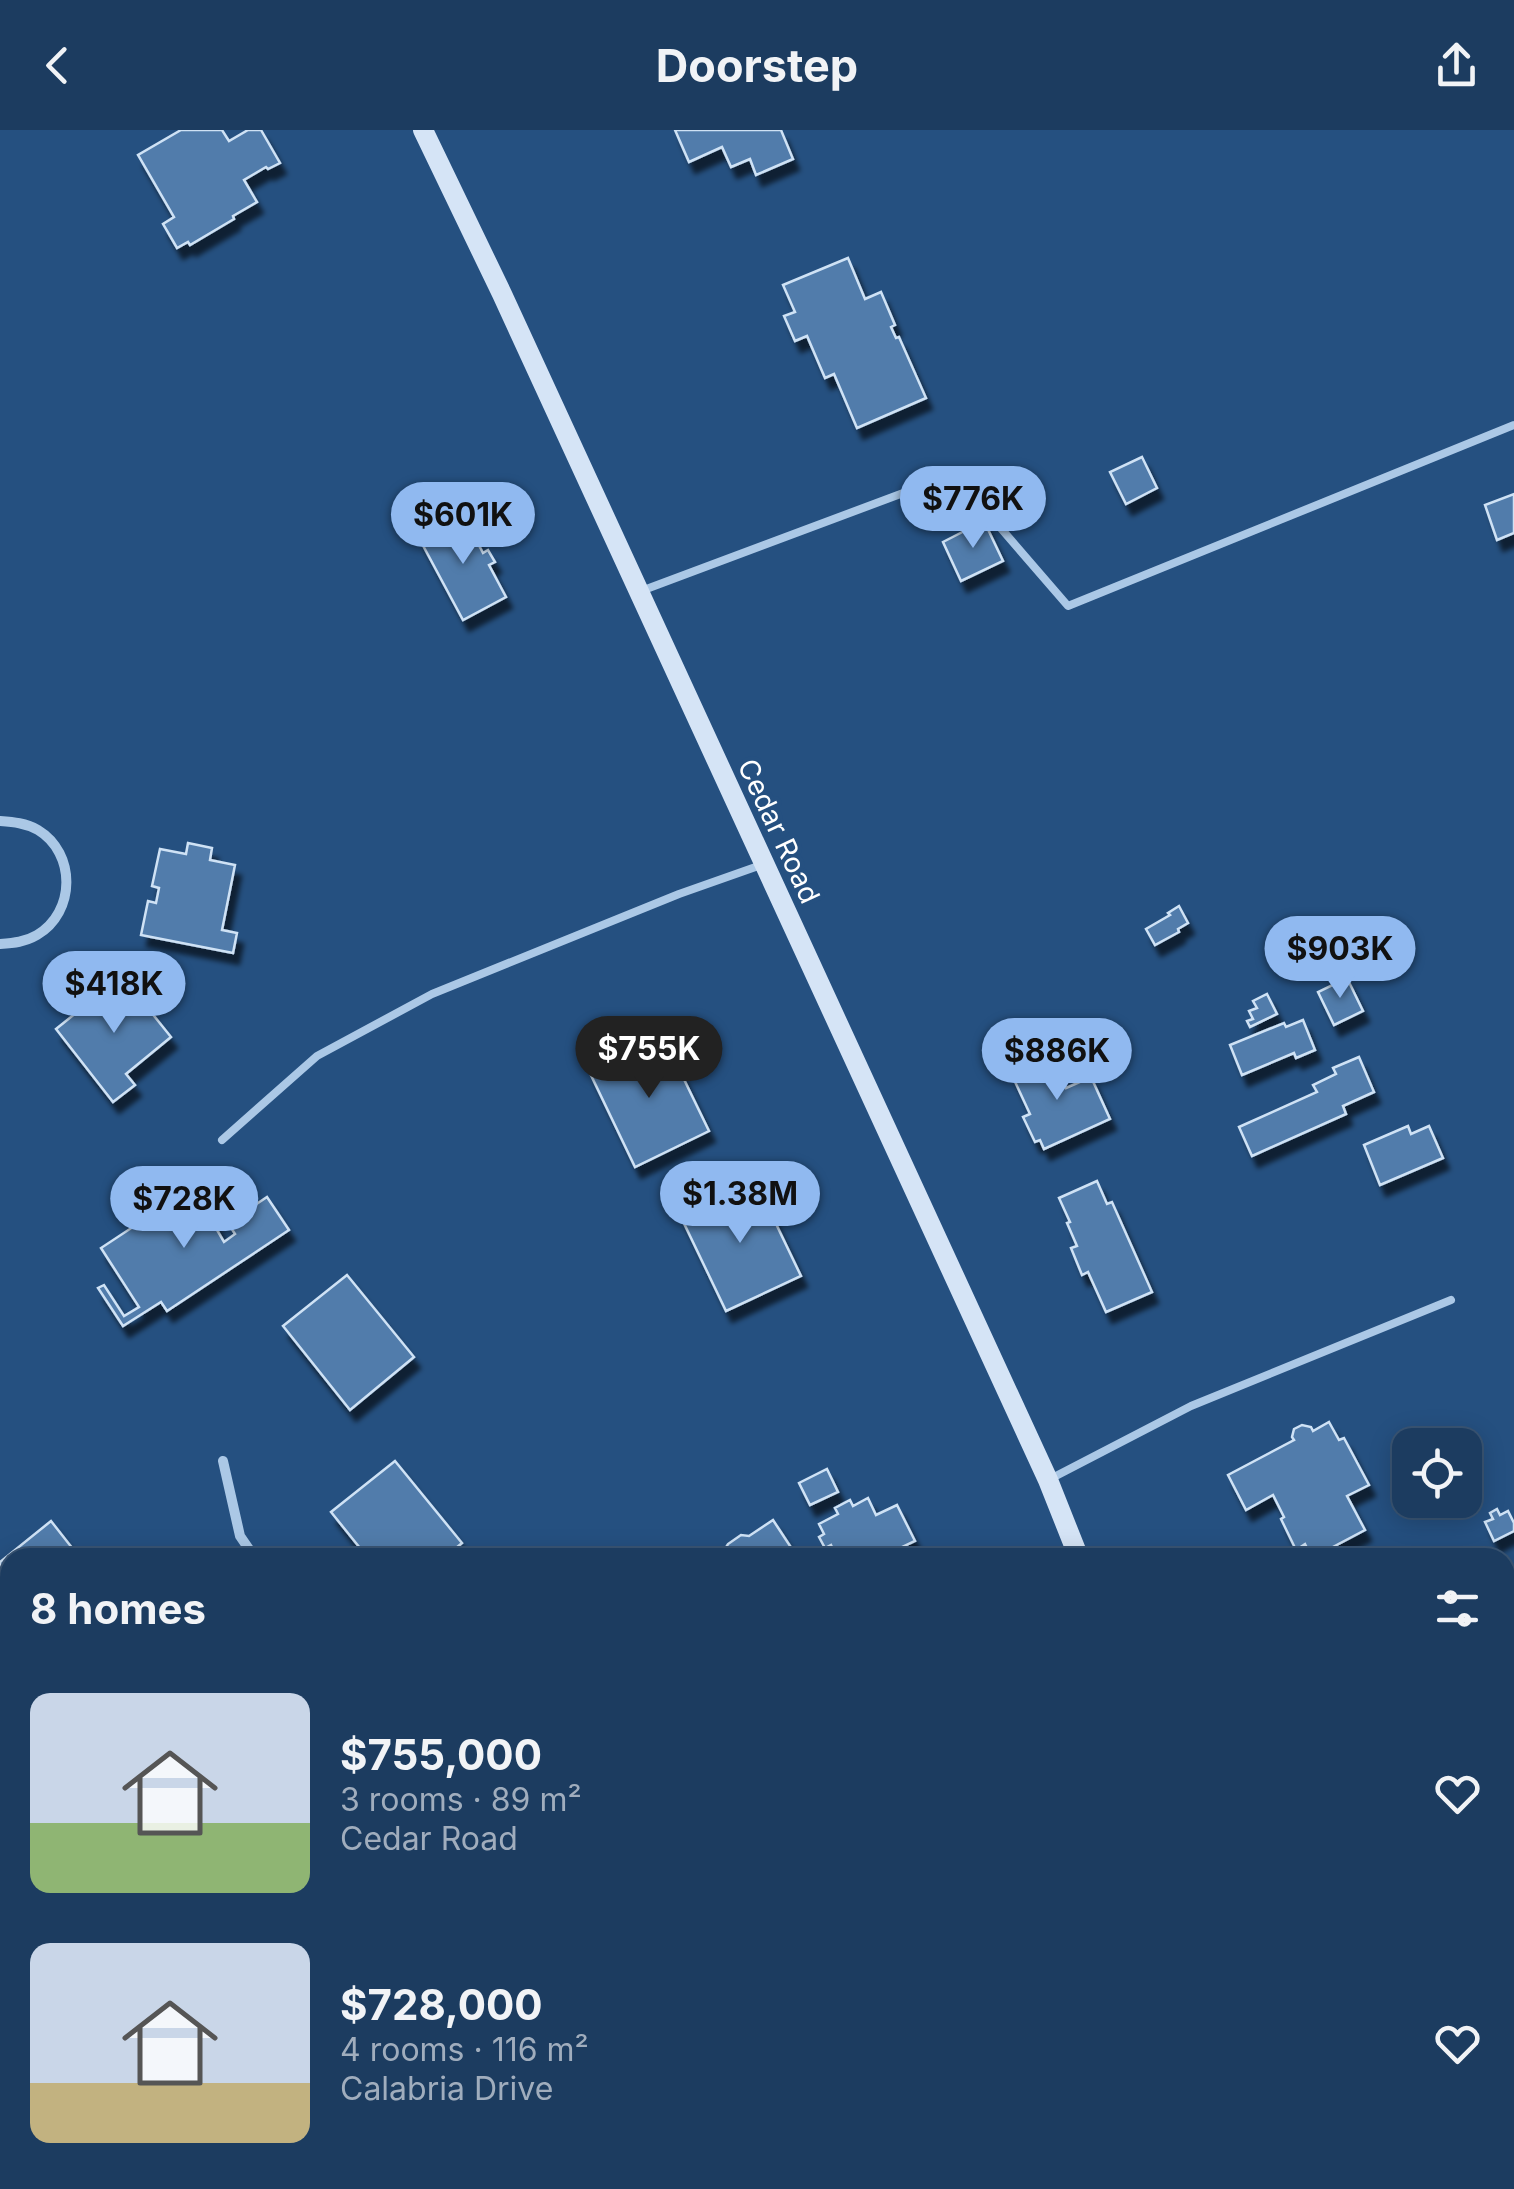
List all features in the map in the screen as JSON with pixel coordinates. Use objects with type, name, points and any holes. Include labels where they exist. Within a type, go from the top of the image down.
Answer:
[{"type":"street","name":"Cedar Road","points":[[424,130],[1048,1480],[1075,1548]]},
{"type":"street","points":[[0,822],[20,822],[38,830],[64,861],[67,880],[65,900],[55,919],[22,942],[0,944]]},
{"type":"street","points":[[223,1461],[240,1536],[248,1548]]},
{"type":"lane","points":[[639,592],[954,474],[1068,606],[1514,425]]},
{"type":"lane","points":[[222,1140],[317,1056],[432,994],[679,894],[764,864]]},
{"type":"lane","points":[[1048,1480],[1192,1406],[1451,1300]]},
{"type":"building","points":[[181,130],[222,130],[229,141],[248,130],[261,130],[280,163],[244,180],[257,202],[190,245],[188,242],[177,248],[163,224],[174,217],[138,155]]},
{"type":"building","points":[[675,130],[781,130],[793,159],[756,175],[750,159],[731,167],[722,147],[689,162]]},
{"type":"building","points":[[848,258],[865,299],[881,292],[895,325],[891,327],[926,398],[857,428],[834,374],[825,378],[807,336],[795,341],[784,316],[795,312],[783,285]]},
{"type":"building","points":[[1142,457],[1157,488],[1126,504],[1110,472]]},
{"type":"building","points":[[1514,494],[1514,533],[1497,540],[1485,505]]},
{"type":"building","points":[[463,515],[483,553],[488,550],[495,562],[489,565],[506,597],[463,620],[419,538]]},
{"type":"building","points":[[984,521],[1003,561],[961,581],[943,542]]},
{"type":"building","points":[[188,843],[212,848],[210,860],[235,865],[222,930],[237,933],[233,953],[141,935],[148,901],[156,903],[159,888],[152,886],[160,849],[186,854]]},
{"type":"building","points":[[1179,906],[1188,923],[1155,945],[1146,929]]},
{"type":"building","points":[[122,976],[171,1037],[126,1074],[135,1085],[113,1102],[56,1029]]},
{"type":"building","points":[[1347,978],[1363,1011],[1334,1025],[1318,992]]},
{"type":"building","points":[[1267,994],[1277,1014],[1250,1027],[1247,1021],[1253,1019],[1249,1011],[1257,1008],[1253,1001]]},
{"type":"building","points":[[1303,1020],[1315,1050],[1296,1058],[1294,1053],[1242,1075],[1230,1045],[1284,1023],[1286,1027]]},
{"type":"building","points":[[663,1036],[709,1131],[635,1167],[589,1071]]},
{"type":"building","points":[[1051,1055],[1066,1088],[1091,1077],[1110,1119],[1044,1149],[1040,1140],[1035,1142],[1023,1117],[1030,1114],[1011,1073]]},
{"type":"building","points":[[1359,1057],[1374,1092],[1343,1106],[1346,1114],[1252,1156],[1239,1127],[1317,1092],[1313,1085],[1336,1074],[1333,1068]]},
{"type":"building","points":[[1408,1126],[1411,1134],[1429,1126],[1443,1158],[1380,1185],[1364,1145]]},
{"type":"building","points":[[755,1180],[801,1276],[726,1311],[680,1215]]},
{"type":"building","points":[[1097,1181],[1107,1204],[1112,1202],[1152,1292],[1106,1312],[1088,1272],[1082,1275],[1071,1248],[1077,1246],[1067,1223],[1070,1222],[1059,1198]]},
{"type":"building","points":[[192,1188],[224,1242],[235,1234],[228,1223],[267,1197],[289,1230],[167,1311],[161,1302],[123,1326],[98,1288],[104,1285],[124,1316],[139,1307],[101,1248]]},
{"type":"building","points":[[347,1275],[414,1357],[350,1410],[283,1326]]},
{"type":"building","points":[[1329,1422],[1339,1440],[1344,1438],[1369,1485],[1347,1496],[1365,1530],[1331,1548],[1307,1548],[1305,1544],[1295,1548],[1273,1495],[1246,1510],[1228,1475],[1294,1440],[1294,1429],[1302,1425],[1313,1431]]},
{"type":"building","points":[[395,1461],[462,1543],[456,1548],[360,1548],[331,1512]]},
{"type":"building","points":[[827,1469],[838,1492],[810,1505],[799,1483]]},
{"type":"building","points":[[868,1498],[876,1515],[897,1505],[915,1541],[900,1548],[831,1545],[825,1548],[819,1537],[824,1534],[819,1524],[838,1514],[835,1508],[850,1500],[853,1506]]},
{"type":"building","points":[[1497,1509],[1500,1515],[1508,1511],[1514,1531],[1494,1541],[1485,1522],[1493,1519],[1490,1513]]},
{"type":"building","points":[[773,1520],[791,1548],[726,1548],[741,1535],[749,1536]]},
{"type":"building","points":[[51,1521],[72,1548],[17,1548]]}]
